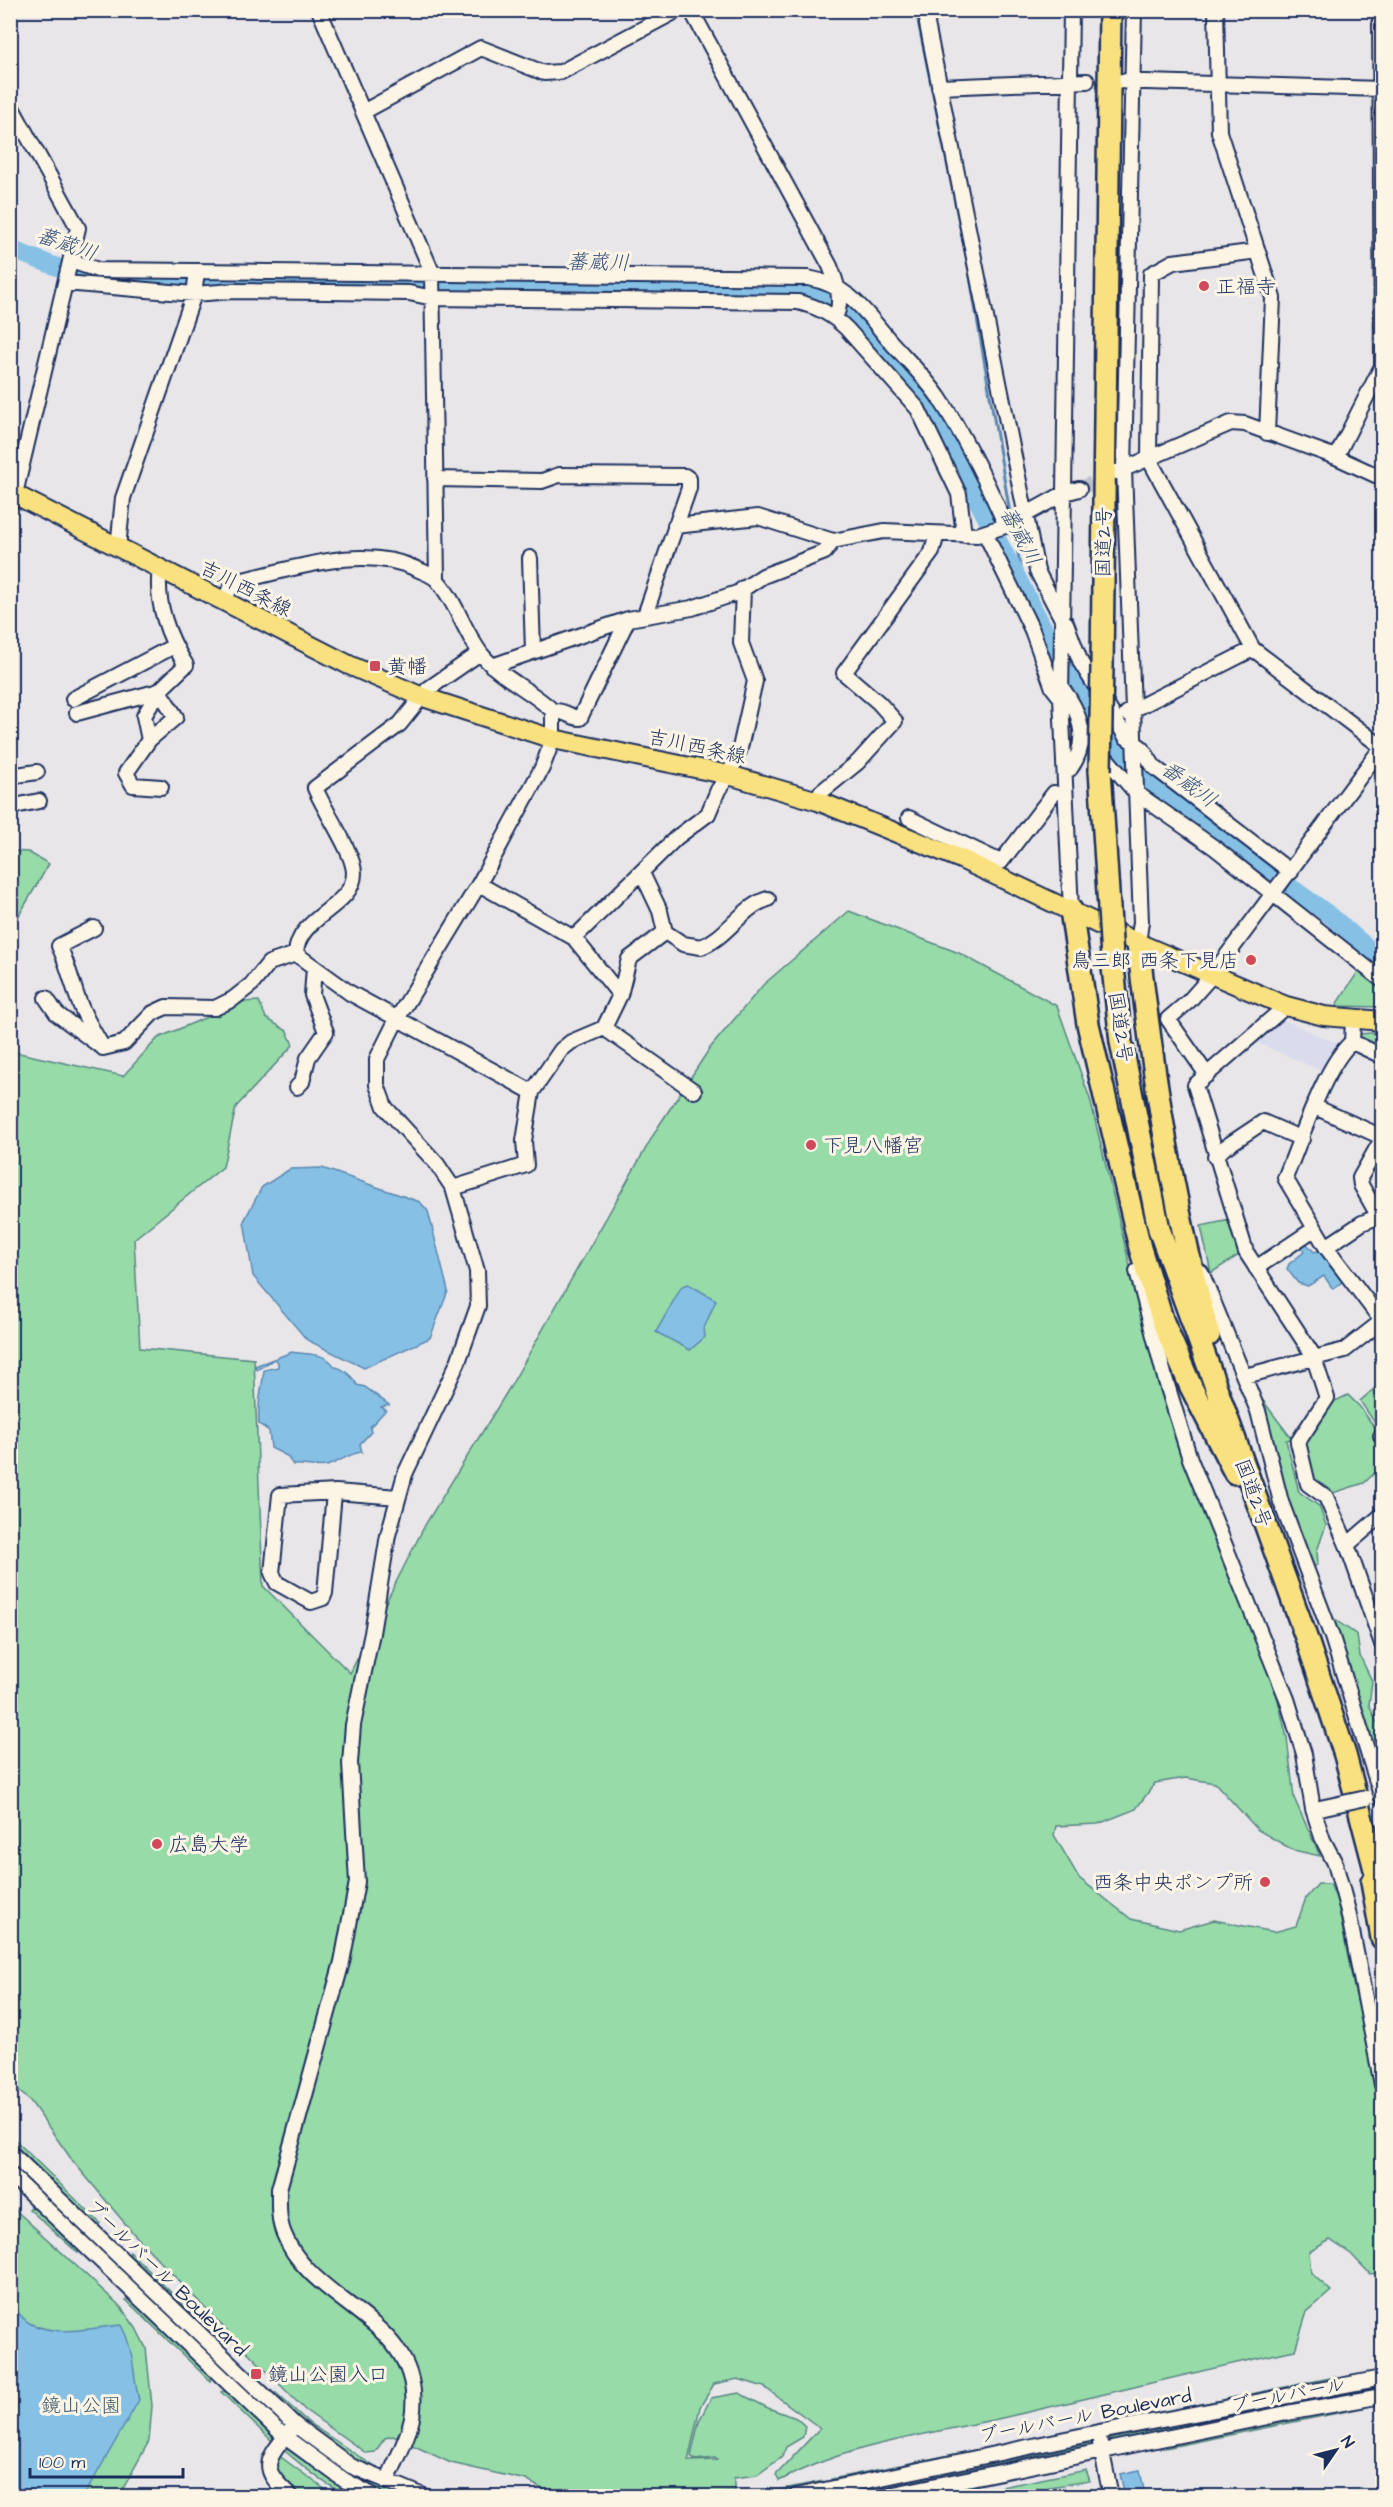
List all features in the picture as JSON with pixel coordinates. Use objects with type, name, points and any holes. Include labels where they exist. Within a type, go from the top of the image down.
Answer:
[{"type":"highway","name":"国道2号","points":[[1110,10],[1100,770],[1112,958],[1121,1042],[1159,1229],[1288,1584],[1345,1755],[1383,1896]]},
{"type":"highway","points":[[1071,910],[1088,1024],[1140,1248],[1162,1322],[1288,1584]]},
{"type":"highway","points":[[1138,943],[1153,1071],[1178,1201],[1209,1332],[1247,1447],[1288,1584]]},
{"type":"highway","points":[[1345,1755],[1383,1876]]},
{"type":"highway","points":[[1345,1755],[1383,1938]]},
{"type":"main road","name":"吉川西条線","points":[[13,493],[349,665],[420,696],[553,739],[729,775],[818,801],[965,853],[1138,943],[1286,1006],[1324,1016],[1383,1021]]},
{"type":"street","points":[[319,10],[432,273],[437,578],[480,653],[492,666],[538,697],[553,711],[553,739],[542,768],[479,884],[397,1019],[377,1059],[375,1072],[381,1097],[392,1115],[437,1164],[453,1188],[477,1271],[478,1306],[458,1362],[405,1473],[388,1534],[352,1734],[350,1763],[357,1882],[342,1962],[279,2189],[279,2212],[284,2236],[294,2254],[310,2272],[384,2333],[404,2362],[412,2390],[412,2419],[387,2482]]},
{"type":"street","points":[[363,112],[481,48],[544,73],[561,72],[678,10]]},
{"type":"street","points":[[691,10],[838,287],[836,315]]},
{"type":"street","points":[[929,10],[927,24],[939,87],[1037,571],[1064,620],[1081,663],[1112,715],[1134,743],[1142,748],[1154,767],[1291,872]]},
{"type":"street","points":[[1071,10],[1062,693],[1071,910]]},
{"type":"street","points":[[1134,10],[1118,471],[1133,712],[1141,922],[1138,943]]},
{"type":"street","points":[[1216,10],[1219,132],[1273,298],[1267,433]]},
{"type":"street","points":[[1336,457],[1382,366],[1380,10]]},
{"type":"street","points":[[939,87],[1088,81]]},
{"type":"street","points":[[1114,81],[1218,82],[1381,89]]},
{"type":"street","points":[[10,104],[78,228],[13,493]]},
{"type":"street","points":[[1207,1075],[1168,1019],[1189,1001],[1213,974],[1382,747],[1253,649],[1149,459],[1151,274],[1173,262],[1258,251]]},
{"type":"street","points":[[71,261],[98,270],[808,278],[838,287],[858,303],[939,398],[982,471],[1007,525]]},
{"type":"street","points":[[118,548],[123,498],[194,294],[197,272]]},
{"type":"street","points":[[691,299],[692,278]]},
{"type":"street","points":[[65,283],[194,294],[233,291],[409,293],[432,296],[798,302],[817,307],[836,315],[918,409],[959,494],[964,535]]},
{"type":"street","points":[[1118,471],[1231,423],[1245,424],[1336,457],[1383,478]]},
{"type":"street","points":[[435,479],[542,481],[559,475],[685,476],[690,483],[645,615]]},
{"type":"street","points":[[675,526],[758,517],[833,541],[884,531],[964,535],[986,532],[1007,525],[1065,493],[1079,489]]},
{"type":"street","points":[[986,532],[1032,630],[1053,688],[1062,693],[1080,716],[1085,732],[1135,792],[1215,848],[1383,980]]},
{"type":"street","points":[[818,801],[820,793],[858,762],[895,722],[879,703],[844,673],[932,552],[937,534]]},
{"type":"street","points":[[492,666],[628,619],[692,608],[825,552],[833,541]]},
{"type":"street","points":[[223,602],[231,587],[243,580],[340,559],[374,558],[405,564],[437,578]]},
{"type":"street","points":[[530,558],[533,651]]},
{"type":"street","points":[[149,740],[144,716],[159,691],[186,664],[174,646],[157,592],[160,569]]},
{"type":"street","points":[[574,939],[676,838],[708,814],[718,790],[729,775],[740,748],[755,681],[741,643],[743,588]]},
{"type":"street","points":[[553,711],[562,710],[574,718],[580,718],[628,619]]},
{"type":"street","points":[[73,699],[174,646]]},
{"type":"street","points":[[1070,770],[1085,732],[1112,715],[1133,712],[1253,649]]},
{"type":"street","points":[[296,954],[296,942],[304,931],[350,888],[354,874],[349,855],[315,788],[400,724],[413,710],[420,696],[480,653]]},
{"type":"street","points":[[77,713],[159,691]]},
{"type":"street","points":[[159,691],[176,717],[149,740],[126,773],[133,785],[161,787]]},
{"type":"street","points":[[10,776],[37,772]]},
{"type":"street","points":[[909,818],[965,853],[1001,862],[1054,793]]},
{"type":"street","points":[[10,807],[39,801]]},
{"type":"street","points":[[642,873],[660,911],[665,933],[683,944],[701,947],[724,934],[750,908],[768,899]]},
{"type":"street","points":[[479,884],[574,939],[620,995]]},
{"type":"street","points":[[94,928],[59,946],[68,963],[74,987],[87,1020],[103,1048]]},
{"type":"street","points":[[453,1188],[526,1165],[524,1141],[532,1092],[561,1050],[571,1042],[604,1028],[620,995],[629,959],[665,933]]},
{"type":"street","points":[[296,954],[350,993],[532,1092]]},
{"type":"street","points":[[46,998],[57,1014],[103,1048],[124,1043],[153,1013],[166,1007],[215,1008],[233,999],[252,984],[269,963],[296,954]]},
{"type":"street","points":[[297,1087],[302,1082],[308,1058],[326,1032],[312,995],[314,967]]},
{"type":"street","points":[[1286,1006],[1195,1085],[1246,1252],[1316,1360],[1327,1398],[1298,1442],[1308,1484],[1326,1497],[1347,1545],[1383,1644]]},
{"type":"street","points":[[1245,1376],[1316,1360],[1345,1350],[1383,1321],[1326,1247],[1285,1178],[1329,1076],[1345,1048],[1352,1042],[1353,1020]]},
{"type":"street","points":[[604,1028],[694,1091]]},
{"type":"street","points":[[1352,1042],[1383,1056]]},
{"type":"street","points":[[1315,1107],[1383,1138],[1360,1178],[1360,1185],[1381,1216],[1350,1229],[1326,1247]]},
{"type":"street","points":[[1215,1156],[1263,1122],[1302,1139]]},
{"type":"street","points":[[1178,1201],[1195,1259],[1258,1411],[1281,1502],[1332,1637],[1382,1796],[1317,1808]]},
{"type":"street","points":[[1256,1268],[1314,1229]]},
{"type":"street","points":[[1140,1248],[1133,1254],[1165,1378],[1190,1459],[1287,1699],[1304,1754],[1323,1840],[1335,1863],[1348,1911],[1383,2085]]},
{"type":"street","points":[[333,1493],[325,1593],[323,1598],[311,1602],[277,1583],[272,1573],[280,1495],[333,1493],[398,1497]]},
{"type":"street","points":[[1347,1545],[1383,1515]]},
{"type":"street","name":"ブールバール Boulevard","points":[[10,2152],[296,2425],[351,2466],[424,2496]]},
{"type":"street","points":[[10,2174],[285,2437],[344,2480],[374,2496]]},
{"type":"street","name":"ブールバール Boulevard","points":[[796,2496],[837,2492],[1099,2432],[1383,2378]]},
{"type":"street","name":"ブールバール","points":[[884,2496],[1383,2396]]},
{"type":"street","points":[[291,2496],[272,2480],[267,2468],[271,2455],[296,2425]]},
{"type":"street","points":[[1099,2432],[1111,2496]]},
{"type":"shaded area","points":[[1275,1016],[1336,1043],[1338,1047],[1327,1071],[1324,1072],[1254,1041]]},
{"type":"green space","points":[[11,851],[28,852],[49,864],[11,929]]},
{"type":"green space","points":[[849,911],[959,953],[1057,1006],[1090,1099],[1148,1342],[1173,1415],[1203,1485],[1247,1619],[1273,1679],[1287,1738],[1294,1798],[1320,1856],[1293,1850],[1258,1830],[1215,1783],[1186,1778],[1155,1783],[1136,1809],[1098,1824],[1056,1826],[1054,1835],[1079,1878],[1131,1919],[1179,1930],[1214,1920],[1274,1932],[1296,1926],[1306,1898],[1318,1884],[1330,1884],[1337,1900],[1354,1988],[1373,2059],[1382,2109],[1382,2272],[1370,2274],[1351,2254],[1330,2240],[1309,2252],[1311,2273],[1331,2291],[1307,2312],[1295,2350],[860,2449],[805,2468],[779,2481],[776,2475],[820,2428],[764,2387],[738,2379],[714,2384],[700,2407],[688,2461],[717,2460],[715,2458],[694,2460],[691,2456],[699,2421],[711,2398],[739,2393],[768,2408],[796,2418],[805,2426],[803,2437],[786,2447],[782,2457],[757,2475],[734,2478],[734,2492],[705,2496],[555,2496],[526,2480],[451,2463],[393,2436],[385,2438],[375,2452],[366,2453],[305,2410],[227,2331],[133,2233],[72,2160],[31,2102],[11,2084],[10,1051],[123,1076],[158,1038],[242,1002],[259,1001],[266,1018],[287,1031],[293,1045],[236,1107],[223,1167],[134,1239],[140,1348],[254,1359],[263,1586],[350,1673],[425,1525],[510,1387],[658,1127],[710,1048],[763,985]]},
{"type":"green space","points":[[1360,969],[1382,986],[1382,1007],[1338,1006],[1337,1003]]},
{"type":"green space","points":[[1382,1032],[1382,1050],[1361,1041],[1360,1034]]},
{"type":"green space","points":[[1230,1220],[1239,1255],[1211,1273],[1201,1226]]},
{"type":"green space","points":[[1382,1382],[1382,1430],[1381,1432],[1360,1401]]},
{"type":"green space","points":[[1348,1395],[1360,1407],[1382,1438],[1382,1466],[1364,1483],[1333,1493],[1317,1484],[1312,1477],[1304,1443],[1333,1402]]},
{"type":"green space","points":[[1261,1398],[1292,1439],[1286,1440],[1299,1492],[1319,1506],[1326,1525],[1317,1551],[1318,1564],[1310,1570],[1293,1532],[1258,1399]]},
{"type":"green space","points":[[1328,1615],[1357,1635],[1360,1656],[1372,1681],[1369,1705],[1382,1733],[1382,1783],[1348,1661]]},
{"type":"green space","points":[[10,2135],[100,2223],[98,2226],[11,2141]]},
{"type":"green space","name":"鏡山公園","points":[[10,2205],[120,2306],[136,2328],[146,2348],[152,2406],[149,2441],[119,2496],[11,2496]]},
{"type":"green space","points":[[31,2207],[44,2215],[79,2249],[78,2253],[29,2209]]},
{"type":"green space","points":[[130,2252],[191,2312],[189,2315],[133,2262],[129,2257]]},
{"type":"green space","points":[[128,2297],[211,2376],[210,2381],[126,2300]]},
{"type":"green space","points":[[177,2320],[281,2421],[281,2423],[205,2354]]},
{"type":"green space","points":[[1335,2377],[1335,2381],[832,2483],[831,2479]]},
{"type":"green space","points":[[1365,2389],[1368,2392],[1112,2443],[1109,2441],[1113,2438]]},
{"type":"green space","points":[[225,2391],[272,2435],[273,2442],[221,2392]]},
{"type":"green space","points":[[275,2392],[309,2423],[375,2467],[348,2457],[334,2448],[306,2426]]},
{"type":"green space","points":[[1369,2403],[1367,2407],[1166,2448],[1164,2443]]},
{"type":"green space","points":[[297,2436],[363,2478],[404,2496],[389,2494],[361,2484],[296,2439]]},
{"type":"green space","points":[[1092,2443],[1094,2447],[861,2496],[847,2495]]},
{"type":"green space","points":[[284,2447],[336,2483],[363,2496],[352,2495],[330,2486],[281,2448]]},
{"type":"green space","points":[[278,2455],[334,2496],[298,2496],[277,2475]]},
{"type":"green space","points":[[1086,2470],[1090,2481],[1029,2490],[1028,2496],[1011,2496],[997,2492],[957,2496]]},
{"type":"green space","points":[[823,2481],[825,2485],[758,2496],[757,2494]]},
{"type":"water","points":[[322,1168],[420,1202],[428,1211],[448,1291],[430,1338],[364,1368],[307,1340],[253,1276],[244,1221],[262,1187],[290,1169]]},
{"type":"water","points":[[1306,1243],[1314,1252],[1320,1250],[1343,1281],[1333,1289],[1324,1276],[1308,1286],[1298,1283],[1287,1269],[1289,1264],[1304,1252],[1302,1246]]},
{"type":"water","points":[[688,1284],[716,1300],[704,1328],[705,1337],[690,1350],[656,1332],[682,1286]]},
{"type":"water","points":[[292,1352],[326,1358],[335,1367],[348,1373],[357,1385],[365,1387],[389,1405],[381,1407],[386,1410],[370,1427],[371,1432],[360,1444],[362,1452],[319,1467],[293,1465],[287,1456],[271,1448],[269,1431],[259,1424],[259,1403],[264,1370],[278,1367],[278,1362],[274,1359],[257,1370],[255,1366]]},
{"type":"water","name":"鏡山公園","points":[[11,2304],[31,2324],[42,2328],[64,2331],[121,2325],[126,2335],[139,2400],[84,2496],[11,2496]]},
{"type":"water","points":[[1140,2470],[1145,2496],[1125,2496],[1120,2474]]},
{"type":"waterway","points":[[920,10],[918,21],[969,271],[1011,519]]},
{"type":"waterway","name":"蕃蔵川","points":[[10,249],[73,273],[97,279],[737,289],[811,288],[825,296],[859,325],[894,364],[933,415],[1059,657],[1089,708],[1123,755],[1164,796],[1331,916],[1382,960]]},
{"type":"waterway","points":[[1013,525],[1025,593]]},
{"type":"tunnel","points":[[1079,489],[1110,475]]},
{"type":"place","name":"正福寺","points":[[1204,286]]},
{"type":"place","name":"黄幡","points":[[375,666]]},
{"type":"place","name":"鳥三郎 西条下見店","points":[[1251,960]]},
{"type":"place","name":"下見八幡宮","points":[[811,1145]]},
{"type":"place","name":"広島大学","points":[[157,1844]]},
{"type":"place","name":"西条中央ポンプ所","points":[[1265,1882]]},
{"type":"place","name":"鏡山公園入口","points":[[256,2374]]},
{"type":"water label","name":"番蔵川","points":[[1189,784]]}]
